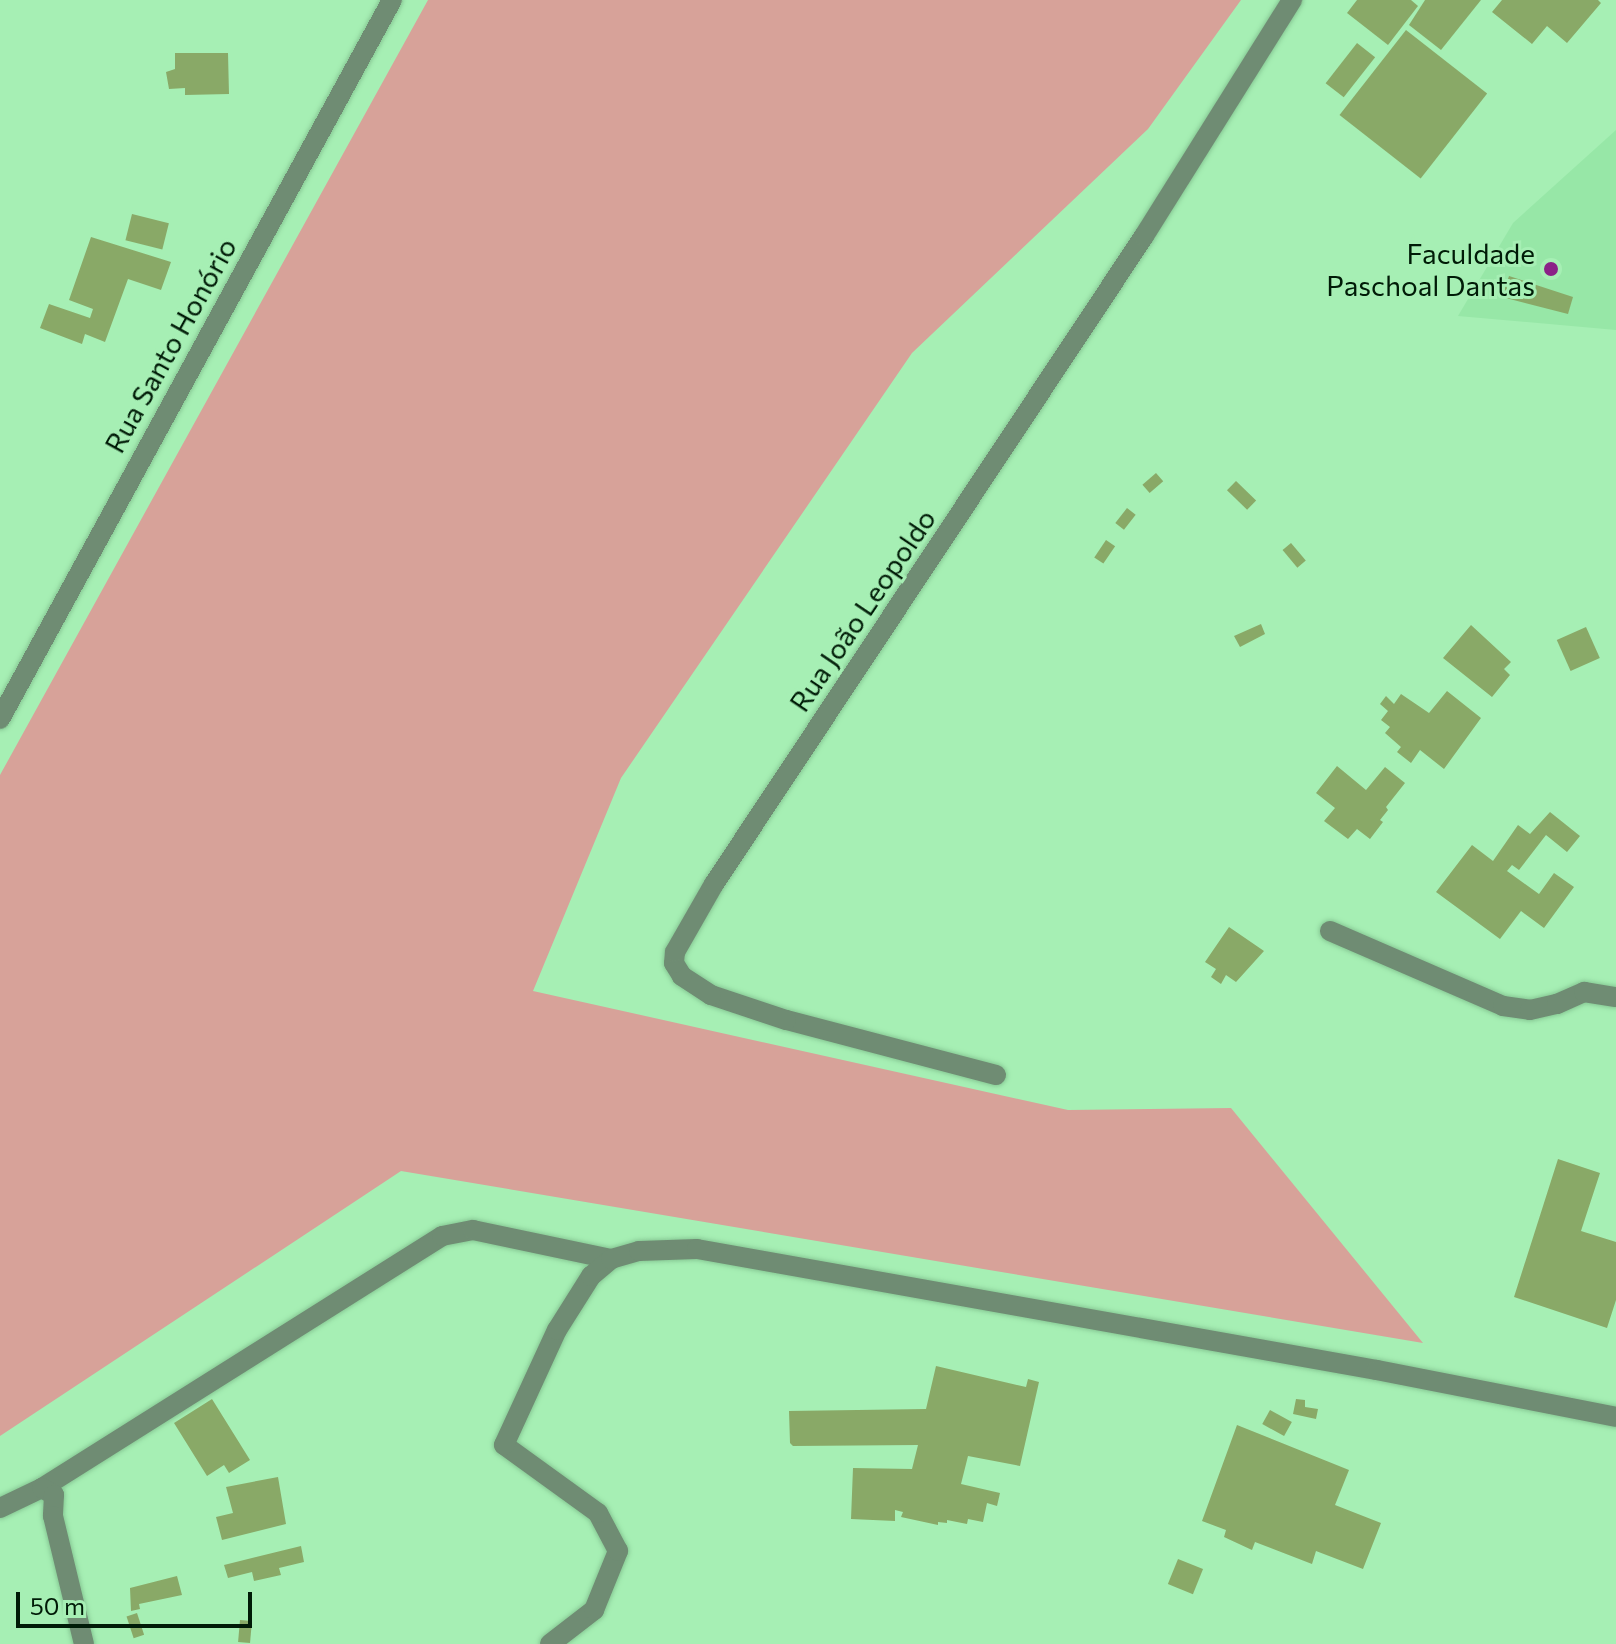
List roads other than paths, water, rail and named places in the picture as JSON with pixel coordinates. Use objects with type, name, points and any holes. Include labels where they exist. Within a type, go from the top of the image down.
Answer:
[{"type":"street","name":"Rua Santo Honório","points":[[0,719],[392,0]]},
{"type":"street","name":"Rua João Leopoldo","points":[[996,1075],[786,1020],[711,995],[682,976],[674,963],[675,952],[714,884],[1144,236],[1292,0]]},
{"type":"street","points":[[1330,931],[1503,1006],[1530,1010],[1584,992],[1616,997]]},
{"type":"street","points":[[0,1508],[42,1488],[442,1236],[473,1230],[611,1259]]},
{"type":"street","points":[[550,1644],[594,1610],[618,1551],[598,1513],[504,1445],[557,1330],[591,1276],[611,1259],[639,1251],[697,1249],[1377,1370],[1616,1417]]},
{"type":"street","points":[[42,1488],[54,1495],[53,1516],[84,1644]]},
{"type":"place","name":"Faculdade Paschoal Dantas","points":[[1551,269]]}]
